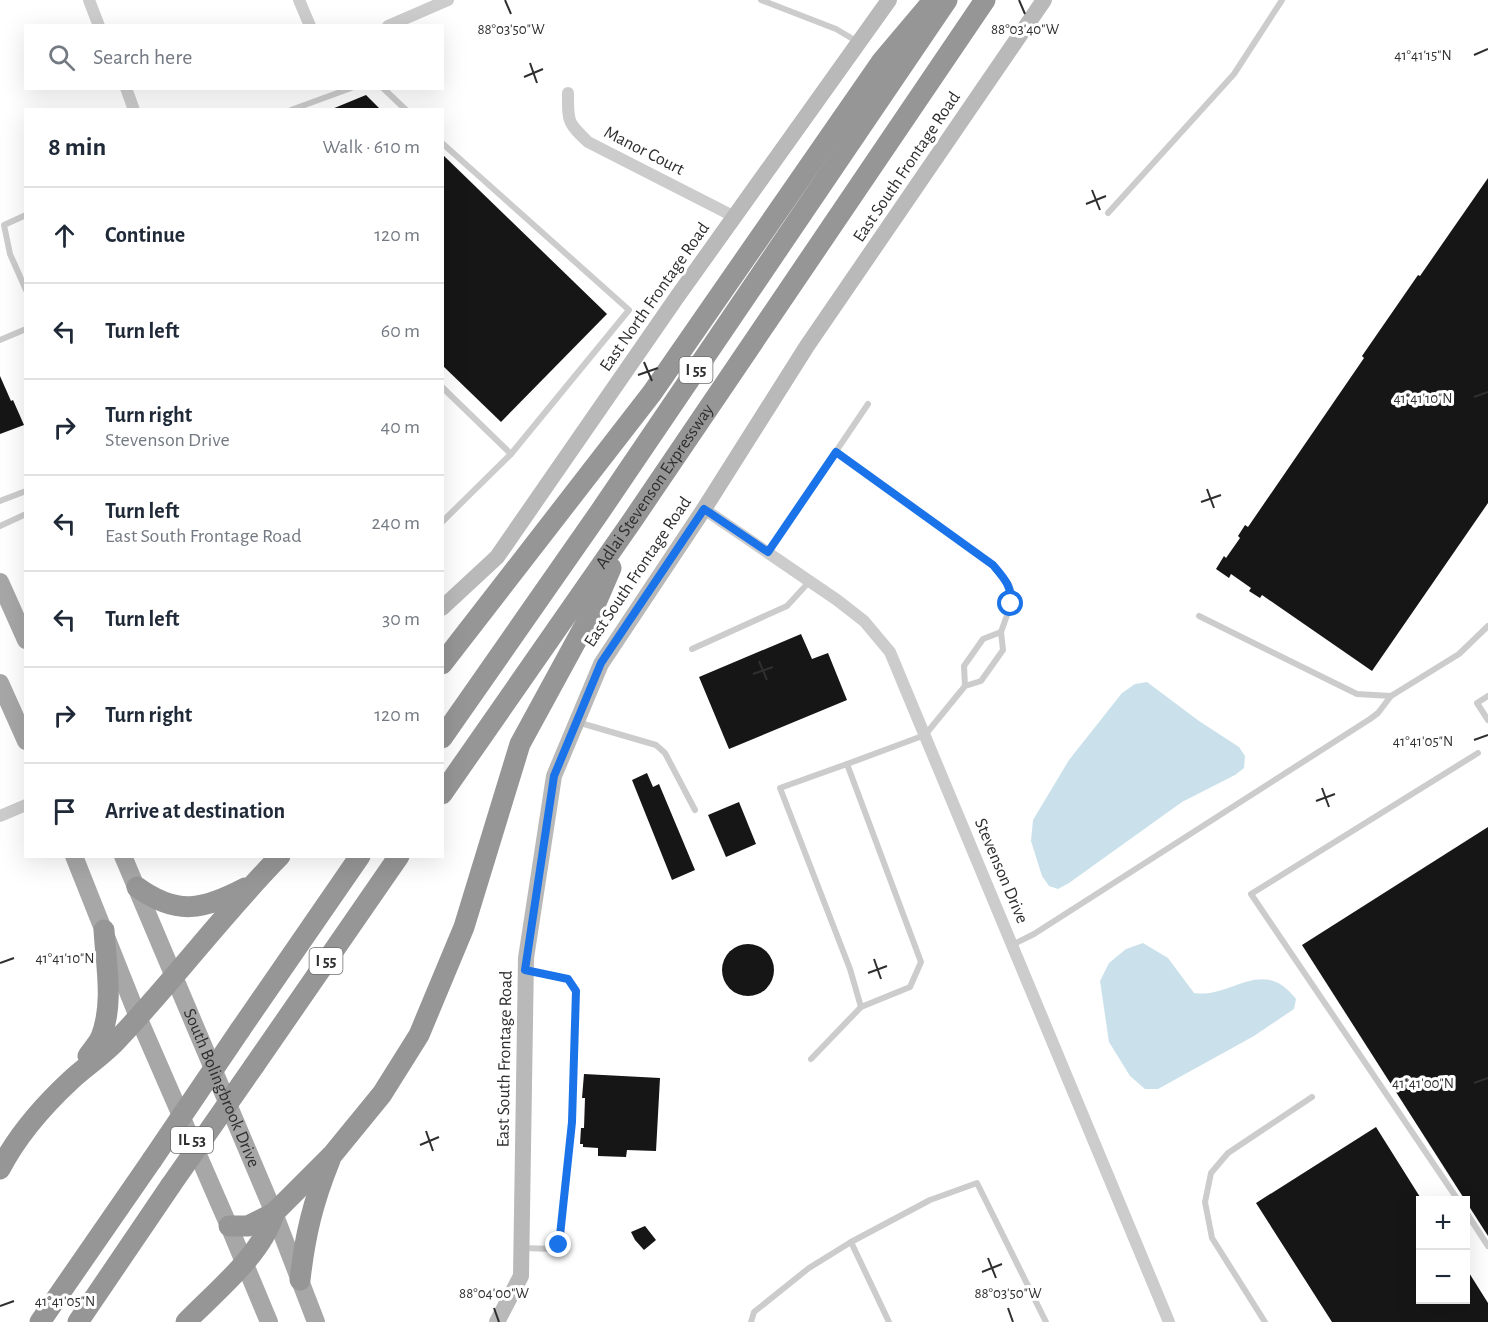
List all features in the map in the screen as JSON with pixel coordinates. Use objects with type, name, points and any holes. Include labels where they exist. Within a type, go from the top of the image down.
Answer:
[{"type":"highway","points":[[444,661],[652,393],[882,61],[933,0]]},
{"type":"highway","name":"Adlai Stevenson Expressway","points":[[444,735],[599,513],[947,0]]},
{"type":"highway","name":"Adlai Stevenson Expressway","points":[[444,791],[632,521],[986,0]]},
{"type":"highway","points":[[229,1226],[248,1226],[274,1213],[333,1154],[382,1094],[419,1035],[464,927],[520,744],[592,612],[632,521]]},
{"type":"highway","points":[[71,1080],[117,1041],[278,858]]},
{"type":"highway","name":"I 55","points":[[40,1322],[359,858]]},
{"type":"highway","name":"I 55","points":[[78,1322],[398,858]]},
{"type":"highway","points":[[137,887],[153,899],[190,908],[228,897],[254,883]]},
{"type":"highway","points":[[0,1169],[26,1130],[71,1080],[101,1039],[108,993],[104,930]]},
{"type":"highway","points":[[300,1280],[305,1238],[314,1203],[333,1154]]},
{"type":"highway","points":[[186,1322],[244,1262],[270,1228],[274,1213]]},
{"type":"main road","points":[[0,582],[24,636]]},
{"type":"main road","points":[[0,682],[24,736]]},
{"type":"main road","name":"IL 53","points":[[75,858],[138,1017],[269,1322]]},
{"type":"main road","name":"South Bolingbrook Drive","points":[[124,858],[274,1213],[316,1322]]},
{"type":"street","points":[[89,0],[98,24]]},
{"type":"street","points":[[299,0],[309,24]]},
{"type":"street","points":[[393,24],[448,0]]},
{"type":"street","name":"East North Frontage Road","points":[[444,606],[497,557],[889,0]]},
{"type":"street","name":"East South Frontage Road","points":[[496,1322],[521,1276],[525,970],[554,776],[601,663],[704,509],[807,346],[1044,0]]},
{"type":"street","points":[[127,90],[133,108]]},
{"type":"street","name":"Manor Court","points":[[567,93],[568,119],[588,142],[735,217]]},
{"type":"street","name":"Stevenson Drive","points":[[704,509],[810,581],[864,621],[890,652],[1168,1322]]},
{"type":"street","points":[[0,816],[24,806]]},
{"type":"lane","points":[[761,0],[836,29],[859,42]]},
{"type":"lane","points":[[1108,213],[1234,74],[1282,0]]},
{"type":"lane","points":[[296,108],[346,90]]},
{"type":"lane","points":[[385,90],[404,108]]},
{"type":"lane","points":[[444,145],[629,310],[511,454],[444,520]]},
{"type":"lane","points":[[24,216],[4,225],[10,254],[24,286]]},
{"type":"lane","points":[[0,340],[24,330]]},
{"type":"lane","points":[[444,389],[511,454]]},
{"type":"lane","points":[[768,552],[868,404]]},
{"type":"lane","points":[[836,452],[993,565],[1009,584],[1012,592],[1011,604],[1001,632],[1003,650],[981,681],[965,686],[925,735],[780,788],[850,969],[861,1007]]},
{"type":"lane","points":[[0,501],[24,492]]},
{"type":"lane","points":[[0,526],[24,515]]},
{"type":"lane","points":[[692,649],[787,606],[810,581]]},
{"type":"lane","points":[[1199,616],[1357,694],[1391,696]]},
{"type":"lane","points":[[1012,945],[1034,934],[1370,719],[1378,713],[1391,696],[1459,654],[1488,626]]},
{"type":"lane","points":[[965,686],[964,666],[983,639],[1001,632]]},
{"type":"lane","points":[[1488,696],[1477,703],[1488,720]]},
{"type":"lane","points":[[577,722],[656,745],[665,753],[695,810]]},
{"type":"lane","points":[[1455,1196],[1251,894],[1478,753]]},
{"type":"lane","points":[[811,1059],[861,1007],[910,987],[921,962],[847,764]]},
{"type":"lane","points":[[522,1248],[554,1249],[559,1245],[572,1122],[576,991],[568,979],[525,970]]},
{"type":"lane","points":[[1265,1322],[1212,1238],[1205,1202],[1211,1173],[1228,1153],[1312,1097]]},
{"type":"lane","points":[[751,1322],[754,1312],[809,1268],[851,1242],[930,1200],[977,1183],[1046,1322]]},
{"type":"lane","points":[[1470,1218],[1488,1246]]},
{"type":"lane","points":[[851,1242],[889,1322]]},
{"type":"water","points":[[1147,682],[1199,721],[1239,747],[1245,756],[1244,768],[1235,775],[1182,802],[1069,883],[1058,889],[1049,886],[1042,876],[1031,841],[1033,820],[1069,760],[1122,693],[1135,684]]},
{"type":"water","points":[[1143,943],[1168,958],[1194,993],[1208,993],[1259,979],[1271,980],[1283,986],[1296,999],[1294,1009],[1254,1036],[1158,1089],[1145,1089],[1130,1076],[1109,1042],[1100,981],[1109,963],[1126,949]]},
{"type":"building","points":[[366,95],[379,108],[334,108]]},
{"type":"building","points":[[444,156],[607,314],[501,422],[444,367]]},
{"type":"building","points":[[1488,178],[1488,503],[1372,671],[1262,595],[1260,598],[1249,591],[1251,588],[1231,574],[1229,578],[1216,569],[1240,538],[1238,536],[1245,525],[1248,527],[1364,358],[1362,356]]},
{"type":"building","points":[[0,376],[24,425],[0,434]]},
{"type":"building","points":[[801,634],[812,659],[828,653],[847,700],[729,749],[699,677]]},
{"type":"building","points":[[647,773],[653,787],[659,784],[695,870],[672,880],[632,780]]},
{"type":"building","points":[[739,802],[756,844],[726,857],[708,815]]},
{"type":"building","points":[[1488,827],[1488,1236],[1470,1208],[1470,1196],[1462,1196],[1302,945]]},
{"type":"building","points":[[743,944],[753,944],[767,951],[774,970],[767,989],[753,996],[743,996],[733,992],[726,985],[722,975],[722,965],[726,955],[733,948]]},
{"type":"building","points":[[584,1074],[660,1078],[656,1151],[627,1150],[626,1157],[598,1156],[598,1148],[583,1147],[583,1144],[580,1144],[581,1128],[584,1128],[585,1098],[582,1098]]},
{"type":"building","points":[[1376,1127],[1419,1196],[1416,1196],[1416,1304],[1470,1304],[1470,1274],[1488,1303],[1488,1322],[1332,1322],[1256,1203]]},
{"type":"building","points":[[645,1226],[656,1240],[644,1250],[631,1232]]},
{"type":"route","points":[[559,1245],[572,1122],[576,991],[568,979],[525,970],[554,776],[601,663],[704,509],[768,552],[836,452],[993,565],[1009,584],[1012,592],[1011,604]]}]
